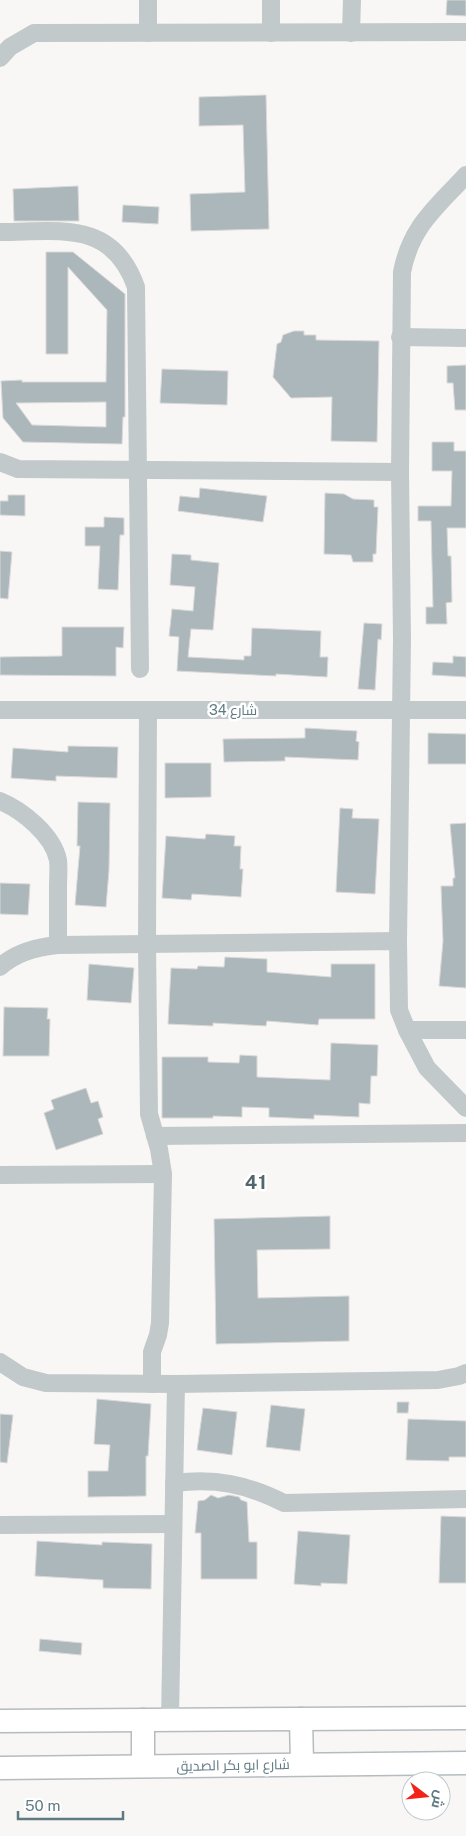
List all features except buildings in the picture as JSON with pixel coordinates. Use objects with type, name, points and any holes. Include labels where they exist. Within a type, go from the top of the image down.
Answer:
[{"type":"main road","points":[[0,1721],[466,1718]]},
{"type":"main road","points":[[301,1719],[302,1764]]},
{"type":"main road","points":[[143,1720],[143,1766]]},
{"type":"main road","name":"شارع ابو بكر الصديق","points":[[0,1768],[466,1762]]},
{"type":"street","points":[[148,0],[148,33]]},
{"type":"street","points":[[271,33],[272,0]]},
{"type":"street","points":[[351,33],[352,0]]},
{"type":"street","points":[[0,58],[10,48],[34,33],[466,32]]},
{"type":"street","points":[[466,174],[421,224],[408,246],[402,272],[400,337],[401,710],[398,941],[399,1010],[407,1030],[427,1068],[466,1108]]},
{"type":"street","points":[[0,232],[70,232],[88,235],[105,243],[119,254],[130,269],[136,287],[138,310],[140,669]]},
{"type":"street","points":[[400,337],[466,338]]},
{"type":"street","points":[[0,462],[18,469],[400,472]]},
{"type":"street","name":"شارع 34","points":[[0,710],[466,710]]},
{"type":"street","points":[[148,710],[147,944],[149,1114],[162,1160],[163,1174],[160,1329],[152,1352],[152,1384]]},
{"type":"street","points":[[0,801],[18,811],[42,831],[52,844],[58,859],[58,945]]},
{"type":"street","points":[[0,967],[21,953],[39,947],[58,945],[398,941]]},
{"type":"street","points":[[407,1030],[466,1030]]},
{"type":"street","points":[[155,1136],[466,1132]]},
{"type":"street","points":[[0,1175],[163,1174]]},
{"type":"street","points":[[0,1362],[23,1377],[46,1384],[438,1380],[466,1373]]},
{"type":"street","points":[[170,1720],[176,1384]]},
{"type":"street","points":[[174,1483],[196,1480],[242,1485],[263,1492],[284,1503],[466,1499]]},
{"type":"street","points":[[0,1525],[173,1524]]},
{"type":"district","name":"41","points":[[256,1182]]}]
